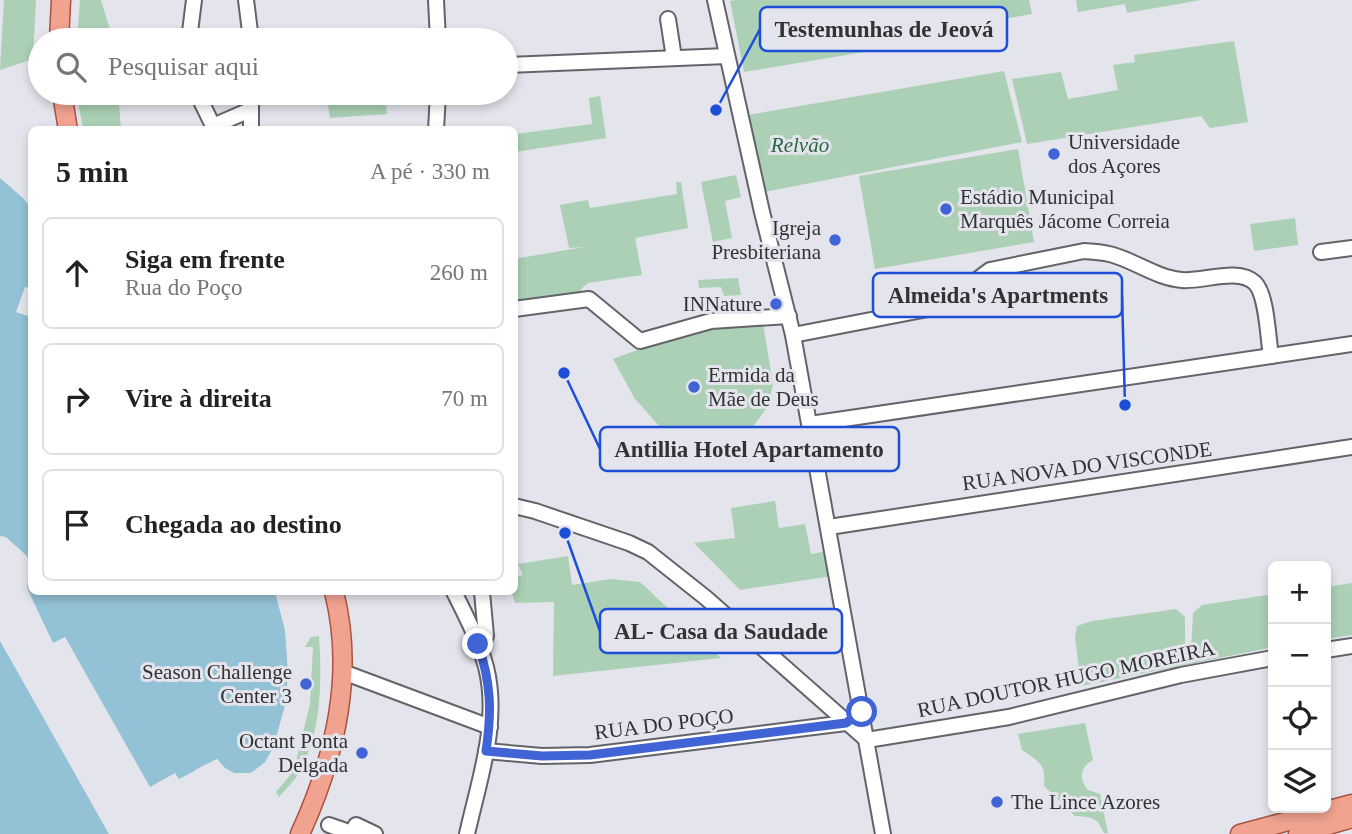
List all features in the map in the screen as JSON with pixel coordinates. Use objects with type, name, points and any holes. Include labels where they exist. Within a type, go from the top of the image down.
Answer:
[{"type":"main road","points":[[60,28],[61,0]]},
{"type":"main road","points":[[64,105],[67,126]]},
{"type":"main road","points":[[300,834],[334,740],[341,705],[342,638],[335,595]]},
{"type":"main road","points":[[1298,834],[1352,804]]},
{"type":"main road","points":[[1240,834],[1330,818],[1352,818]]},
{"type":"street","points":[[190,28],[194,0]]},
{"type":"street","points":[[246,0],[250,28]]},
{"type":"street","points":[[436,0],[437,28]]},
{"type":"street","points":[[715,0],[793,335],[883,834]]},
{"type":"street","points":[[668,19],[674,58]]},
{"type":"street","points":[[518,64],[727,56]]},
{"type":"street","points":[[203,105],[213,126]]},
{"type":"street","points":[[250,105],[251,126]]},
{"type":"street","points":[[436,126],[437,105]]},
{"type":"street","points":[[218,126],[250,110]]},
{"type":"street","points":[[1321,252],[1352,248]]},
{"type":"street","points":[[793,335],[933,308],[950,300],[978,277],[1003,265],[1084,251],[1116,255],[1171,279],[1195,281],[1240,276],[1253,281],[1261,293],[1271,356]]},
{"type":"street","points":[[518,308],[589,299],[639,341],[710,321],[789,317]]},
{"type":"street","points":[[810,425],[1352,344]]},
{"type":"street","name":"RUA NOVA DO VISCONDE","points":[[829,527],[1352,447]]},
{"type":"street","points":[[518,507],[629,543],[648,552],[706,598],[867,740]]},
{"type":"street","points":[[455,595],[478,644],[491,695],[486,751],[467,834]]},
{"type":"street","points":[[478,644],[484,641],[486,636],[482,595]]},
{"type":"street","points":[[1331,649],[1352,646]]},
{"type":"street","name":"RUA DOUTOR HUGO MOREIRA","points":[[867,740],[1009,717],[1181,675],[1268,659]]},
{"type":"street","points":[[342,672],[490,727]]},
{"type":"street","points":[[846,723],[862,712]]},
{"type":"street","name":"RUA DO POÇO","points":[[486,751],[542,756],[590,755],[846,723]]},
{"type":"street","points":[[329,825],[352,834],[356,825],[375,834]]},
{"type":"green space","points":[[4,0],[36,0],[35,28],[28,28],[28,61],[0,70]]},
{"type":"green space","points":[[80,0],[101,0],[109,28],[78,28]]},
{"type":"green space","points":[[1029,0],[1032,14],[959,27],[960,36],[744,72],[730,1]]},
{"type":"green space","points":[[1076,0],[1201,0],[1127,13],[1125,4],[1078,12]]},
{"type":"green space","points":[[1234,41],[1248,122],[1210,128],[1201,116],[1027,144],[1012,79],[1061,72],[1068,99],[1118,90],[1113,65],[1135,62],[1134,55]]},
{"type":"green space","name":"Relvão","points":[[1004,71],[1022,142],[764,192],[748,115]]},
{"type":"green space","points":[[600,96],[606,138],[518,152],[518,134],[592,124],[589,98]]},
{"type":"green space","points":[[79,105],[119,105],[121,126],[82,126]]},
{"type":"green space","points":[[328,105],[386,105],[387,114],[330,118]]},
{"type":"green space","name":"Estádio Municipal Marquês Jácome Correia","points":[[1018,149],[1034,242],[875,269],[859,176]]},
{"type":"green space","points":[[736,175],[741,197],[725,201],[732,238],[713,242],[701,182]]},
{"type":"green space","points":[[676,182],[681,182],[688,228],[635,238],[642,275],[588,283],[582,288],[579,297],[518,306],[518,258],[584,247],[569,248],[560,205],[588,200],[590,208],[677,194]]},
{"type":"green space","points":[[1295,218],[1298,245],[1254,251],[1250,224]]},
{"type":"green space","points":[[738,278],[741,295],[724,296],[721,287],[699,288],[698,280]]},
{"type":"green space","points":[[729,324],[763,324],[773,384],[768,406],[750,431],[725,445],[695,443],[669,437],[635,399],[613,359],[651,345]]},
{"type":"green space","points":[[775,501],[779,528],[805,524],[811,554],[828,551],[832,576],[740,590],[694,543],[735,538],[731,508]]},
{"type":"green space","points":[[568,556],[572,585],[611,579],[640,582],[721,658],[553,676],[554,602],[515,603],[513,595],[518,595],[518,576],[523,575],[518,564]]},
{"type":"green space","points":[[1352,583],[1352,635],[1331,638],[1331,586]]},
{"type":"green space","points":[[1268,595],[1268,648],[1081,686],[1075,637],[1077,626],[1092,621],[1176,609],[1185,617],[1187,653],[1191,651],[1193,613],[1202,605]]},
{"type":"green space","points":[[319,636],[320,690],[316,726],[297,776],[279,797],[276,792],[291,774],[296,761],[310,704],[313,647],[305,647],[311,637]]},
{"type":"green space","points":[[1085,723],[1093,760],[1085,766],[1082,778],[1088,790],[1100,794],[1108,833],[1104,833],[1093,819],[1075,816],[1044,786],[1042,768],[1022,750],[1018,734]]},
{"type":"water","points":[[0,178],[28,204],[28,288],[25,287],[16,312],[28,316],[28,559],[6,537],[0,536]]},
{"type":"water","points":[[30,595],[276,595],[285,628],[289,666],[286,704],[274,746],[266,761],[254,771],[235,773],[217,759],[179,779],[175,773],[150,787],[65,637],[53,643]]},
{"type":"water","points":[[0,641],[109,834],[0,834]]},
{"type":"pier","points":[[276,595],[280,595],[286,614],[291,654],[289,703],[276,749],[263,769],[252,776],[233,777],[222,771],[216,763],[196,773],[195,770],[217,759],[234,773],[251,773],[265,762],[273,748],[286,702],[288,673],[285,630]]},
{"type":"pier","points":[[0,637],[3,639],[112,834],[109,834]]},
{"type":"place","name":"Testemunhas de Jeová","points":[[716,110]]},
{"type":"place","name":"Universidade dos Açores","points":[[1054,154]]},
{"type":"place","name":"Estádio Municipal Marquês Jácome Correia","points":[[946,209]]},
{"type":"place","name":"Igreja Presbiteriana","points":[[835,240]]},
{"type":"place","name":"INNature","points":[[776,304]]},
{"type":"place","name":"Antillia Hotel Apartamento","points":[[564,373]]},
{"type":"place","name":"Ermida da Mãe de Deus","points":[[694,387]]},
{"type":"place","name":"Almeida's Apartments","points":[[1125,405]]},
{"type":"place","name":"AL- Casa da Saudade","points":[[565,533]]},
{"type":"place","name":"Season Challenge Center 3","points":[[306,684]]},
{"type":"place","name":"Octant Ponta Delgada","points":[[362,753]]},
{"type":"place","name":"The Lince Azores","points":[[997,802]]},
{"type":"route","points":[[478,644],[491,695],[486,751],[542,756],[590,755],[846,723],[862,712]]}]
